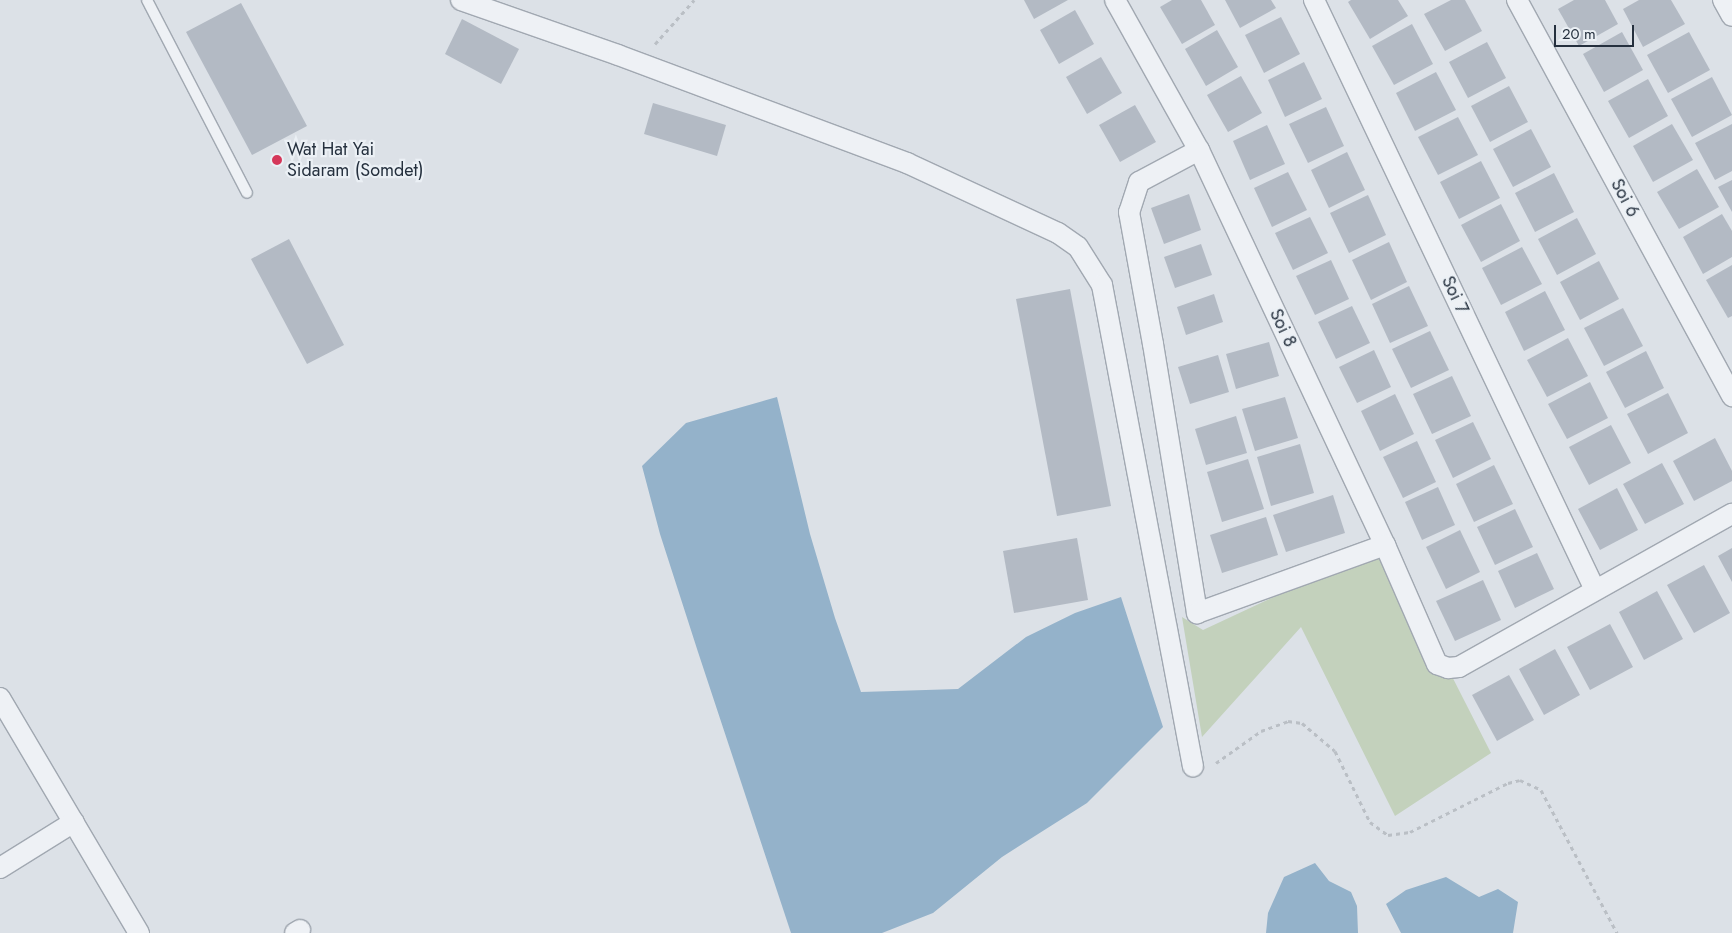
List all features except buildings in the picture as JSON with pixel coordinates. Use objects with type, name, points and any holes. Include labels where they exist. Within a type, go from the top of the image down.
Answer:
[{"type":"street","points":[[461,0],[638,63],[907,163],[1058,233],[1078,247],[1102,286],[1193,766]]},
{"type":"street","name":"Soi 8","points":[[1115,0],[1199,150],[1385,545],[1437,664],[1448,668],[1460,667],[1595,590]]},
{"type":"street","name":"Soi 7","points":[[1314,0],[1595,590]]},
{"type":"street","name":"Soi 6","points":[[1517,0],[1732,396]]},
{"type":"street","points":[[1723,0],[1732,16]]},
{"type":"street","points":[[1199,150],[1139,182],[1129,212],[1154,344],[1197,613],[1385,545]]},
{"type":"street","points":[[1595,590],[1732,514]]},
{"type":"street","points":[[0,698],[140,933]]},
{"type":"street","points":[[0,868],[74,822]]},
{"type":"lane","points":[[148,0],[247,193]]},
{"type":"path","points":[[638,63],[694,0]]},
{"type":"path","points":[[1193,766],[1206,770],[1261,730],[1288,721],[1302,723],[1335,751],[1370,822],[1388,835],[1410,832],[1508,783],[1520,780],[1541,790],[1617,933]]},
{"type":"green space","points":[[1385,545],[1491,753],[1395,816],[1301,627],[1202,737],[1182,617],[1203,630]]},
{"type":"water","points":[[777,397],[810,534],[835,618],[861,692],[958,689],[1026,637],[1075,613],[1121,597],[1163,727],[1087,803],[1002,857],[933,913],[882,933],[791,933],[660,534],[642,466],[686,423]]},
{"type":"water","points":[[1315,863],[1329,881],[1351,892],[1357,906],[1358,933],[1266,933],[1268,913],[1284,877]]},
{"type":"water","points":[[1446,877],[1479,897],[1498,889],[1518,902],[1513,933],[1401,933],[1386,904],[1406,890]]},
{"type":"place","name":"Wat Hat Yai Sidaram (Somdet)","points":[[277,160]]}]
